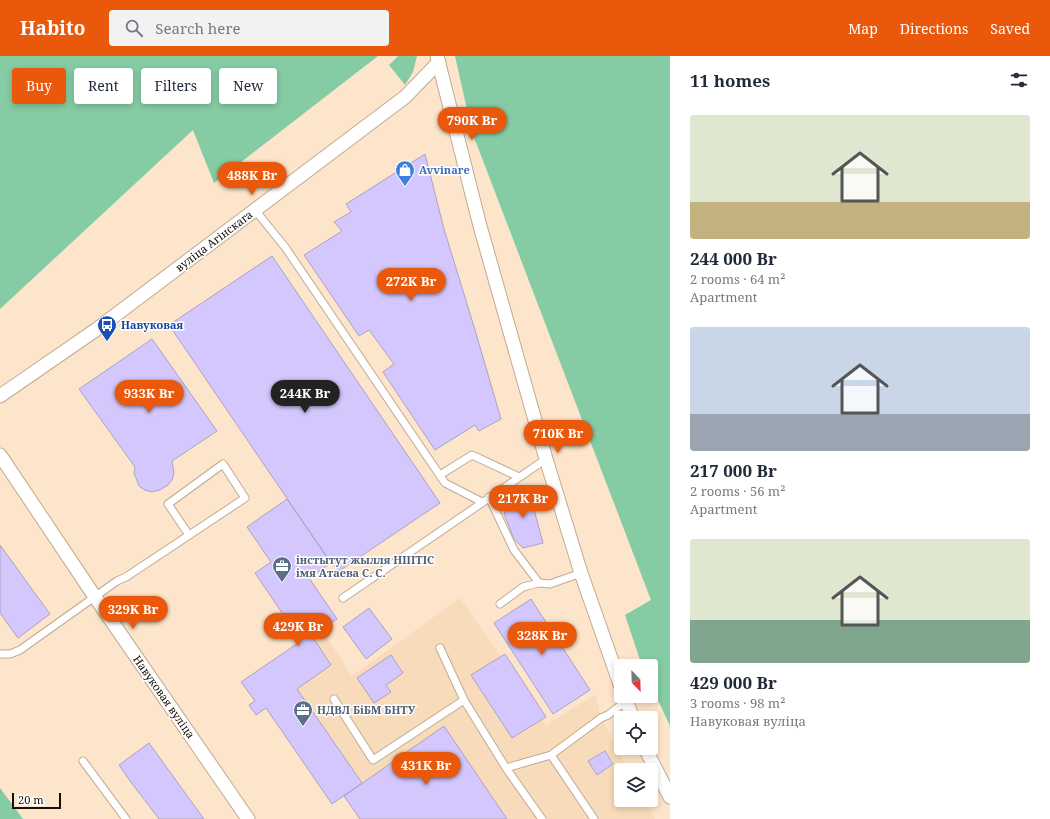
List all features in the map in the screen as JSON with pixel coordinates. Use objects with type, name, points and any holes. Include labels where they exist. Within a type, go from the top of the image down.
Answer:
[{"type":"street","name":"вуліца Агінскага","points":[[0,396],[97,329],[406,97],[438,59]]},
{"type":"street","points":[[438,59],[480,226],[546,459],[581,573],[614,667]]},
{"type":"street","name":"Навуковая вуліца","points":[[0,455],[95,597],[248,819]]},
{"type":"street","points":[[649,755],[670,797]]},
{"type":"lane","points":[[255,210],[285,247],[445,483],[482,502]]},
{"type":"lane","points":[[440,475],[472,455],[519,477]]},
{"type":"lane","points":[[343,598],[546,459]]},
{"type":"lane","points":[[0,654],[10,654],[20,650],[117,581],[126,577],[245,498],[223,464],[168,504],[189,535]]},
{"type":"lane","points":[[489,497],[514,550],[539,583]]},
{"type":"lane","points":[[500,604],[523,587],[539,583],[550,584],[581,573]]},
{"type":"lane","points":[[440,648],[464,700],[506,768],[542,819]]},
{"type":"lane","points":[[334,699],[373,760],[464,700]]},
{"type":"lane","points":[[506,768],[551,755],[601,718],[608,715],[621,703]]},
{"type":"lane","points":[[551,755],[594,819]]},
{"type":"lane","points":[[83,761],[126,819]]},
{"type":"shaded area","points":[[460,598],[546,725],[596,694],[601,718],[614,743],[614,755],[620,755],[624,763],[614,763],[614,807],[648,807],[655,819],[360,819],[344,796],[332,804],[266,708],[249,705],[254,701],[241,682],[321,629],[352,676]]},
{"type":"green space","points":[[0,56],[378,56],[214,183],[193,130],[0,309]]},
{"type":"green space","points":[[398,56],[417,56],[413,72],[405,85],[389,65]]},
{"type":"green space","points":[[455,56],[670,56],[670,726],[658,700],[658,659],[640,659],[625,615],[651,600],[472,132]]},
{"type":"green space","points":[[0,788],[23,819],[0,819]]},
{"type":"building","points":[[425,154],[444,229],[501,419],[479,431],[475,425],[435,450],[383,372],[394,364],[369,330],[359,336],[304,255],[342,231],[334,222],[351,212],[346,204]]},
{"type":"building","points":[[272,256],[440,503],[339,571],[331,563],[169,325]]},
{"type":"building","points":[[152,339],[217,431],[172,461],[174,473],[172,480],[168,485],[160,490],[152,492],[139,486],[134,473],[135,467],[79,389]]},
{"type":"building","points":[[528,487],[543,543],[523,548],[514,539],[504,514],[516,490]]},
{"type":"building","points":[[287,499],[331,563],[309,578],[337,619],[312,636],[331,665],[297,689],[362,783],[332,804],[266,708],[256,715],[249,705],[255,701],[241,682],[301,641],[255,573],[271,562],[247,527]]},
{"type":"building","points":[[0,545],[50,614],[18,638],[0,613]]},
{"type":"building","points":[[531,599],[590,690],[553,714],[494,623]]},
{"type":"building","points":[[369,608],[392,639],[366,659],[343,627]]},
{"type":"building","points":[[505,654],[546,717],[512,738],[471,675]]},
{"type":"building","points":[[391,655],[403,673],[386,685],[391,692],[374,703],[357,678]]},
{"type":"building","points":[[444,726],[507,819],[360,819],[344,796]]},
{"type":"building","points":[[149,743],[204,819],[159,819],[130,781],[119,765]]},
{"type":"building","points":[[605,751],[613,764],[597,775],[588,761]]},
{"type":"place","name":"Avvinare","points":[[405,187]]},
{"type":"place","name":"Навуковая","points":[[107,342]]},
{"type":"place","name":"інстытут жылля НІПТІС імя Атаева С. С.","points":[[282,583]]},
{"type":"place","name":"НДВЛ БіБМ БНТУ","points":[[303,727]]}]
